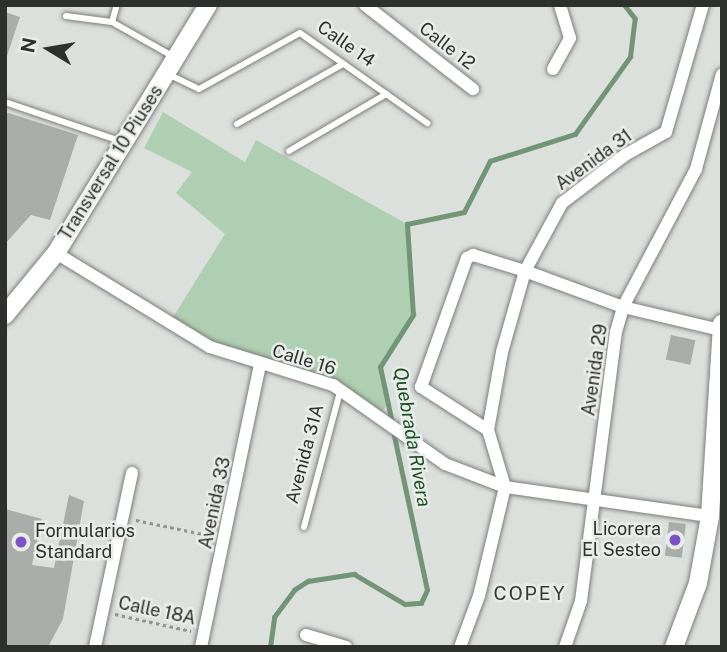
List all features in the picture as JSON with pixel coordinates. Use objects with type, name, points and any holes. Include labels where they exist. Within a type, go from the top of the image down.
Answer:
[{"type":"street","name":"Transversal 10 Piuses","points":[[5,315],[56,253],[208,5]]},
{"type":"street","name":"Calle 12","points":[[365,5],[473,89]]},
{"type":"street","points":[[554,69],[570,37],[560,5]]},
{"type":"street","name":"Avenida 31","points":[[488,430],[502,352],[525,271],[562,203],[625,155],[666,132],[703,5]]},
{"type":"street","name":"Avenida 29","points":[[565,647],[581,601],[616,332],[623,307],[696,169],[722,74]]},
{"type":"street","name":"Calle 16","points":[[56,253],[195,339],[260,365],[341,390],[376,419],[445,464],[505,487],[710,516]]},
{"type":"street","points":[[460,647],[479,596],[505,487],[488,430],[423,390],[466,260],[473,255],[623,307],[721,326],[710,516],[698,583],[674,647]]},
{"type":"street","name":"Avenida 33","points":[[201,647],[226,539],[260,365]]},
{"type":"street","points":[[95,647],[126,517],[132,473]]},
{"type":"street","points":[[306,635],[346,647]]},
{"type":"lane","points":[[112,22],[117,5]]},
{"type":"lane","points":[[66,16],[112,22],[171,66]]},
{"type":"lane","name":"Calle 14","points":[[171,66],[199,89],[300,33],[427,123]]},
{"type":"lane","points":[[237,124],[344,64]]},
{"type":"lane","points":[[289,151],[386,94]]},
{"type":"lane","points":[[5,102],[125,143]]},
{"type":"lane","name":"Avenida 31A","points":[[304,527],[341,390]]},
{"type":"path","points":[[126,517],[226,539]]},
{"type":"path","name":"Calle 18A","points":[[105,612],[204,634]]},
{"type":"green space","points":[[163,112],[245,162],[256,140],[407,224],[413,315],[380,366],[388,404],[377,417],[338,380],[215,343],[173,317],[225,234],[176,193],[192,172],[144,148]]},
{"type":"building","points":[[5,12],[20,17],[7,56],[5,56]]},
{"type":"building","points":[[5,112],[78,135],[50,220],[31,215],[5,244]]},
{"type":"building","points":[[671,335],[695,340],[690,365],[666,359]]},
{"type":"building","name":"Formularios Standard","points":[[69,495],[84,501],[63,619],[48,647],[5,647],[5,509],[42,519],[32,565],[54,568]]},
{"type":"building","name":"Licorera El Sesteo","points":[[669,522],[686,524],[682,558],[665,556]]},
{"type":"waterway","name":"Quebrada Rivera","points":[[392,423],[380,367],[413,315],[407,224],[464,212],[490,161],[575,134],[630,57],[635,19],[624,5]]},
{"type":"waterway","name":"Quebrada Rivera","points":[[270,647],[274,617],[294,590],[308,581],[354,574],[405,604],[421,603],[427,590],[393,432]]},
{"type":"place","name":"Licorera El Sesteo","points":[[675,540]]},
{"type":"place","name":"Formularios Standard","points":[[21,542]]},
{"type":"district","name":"COPEY","points":[[530,594]]}]
